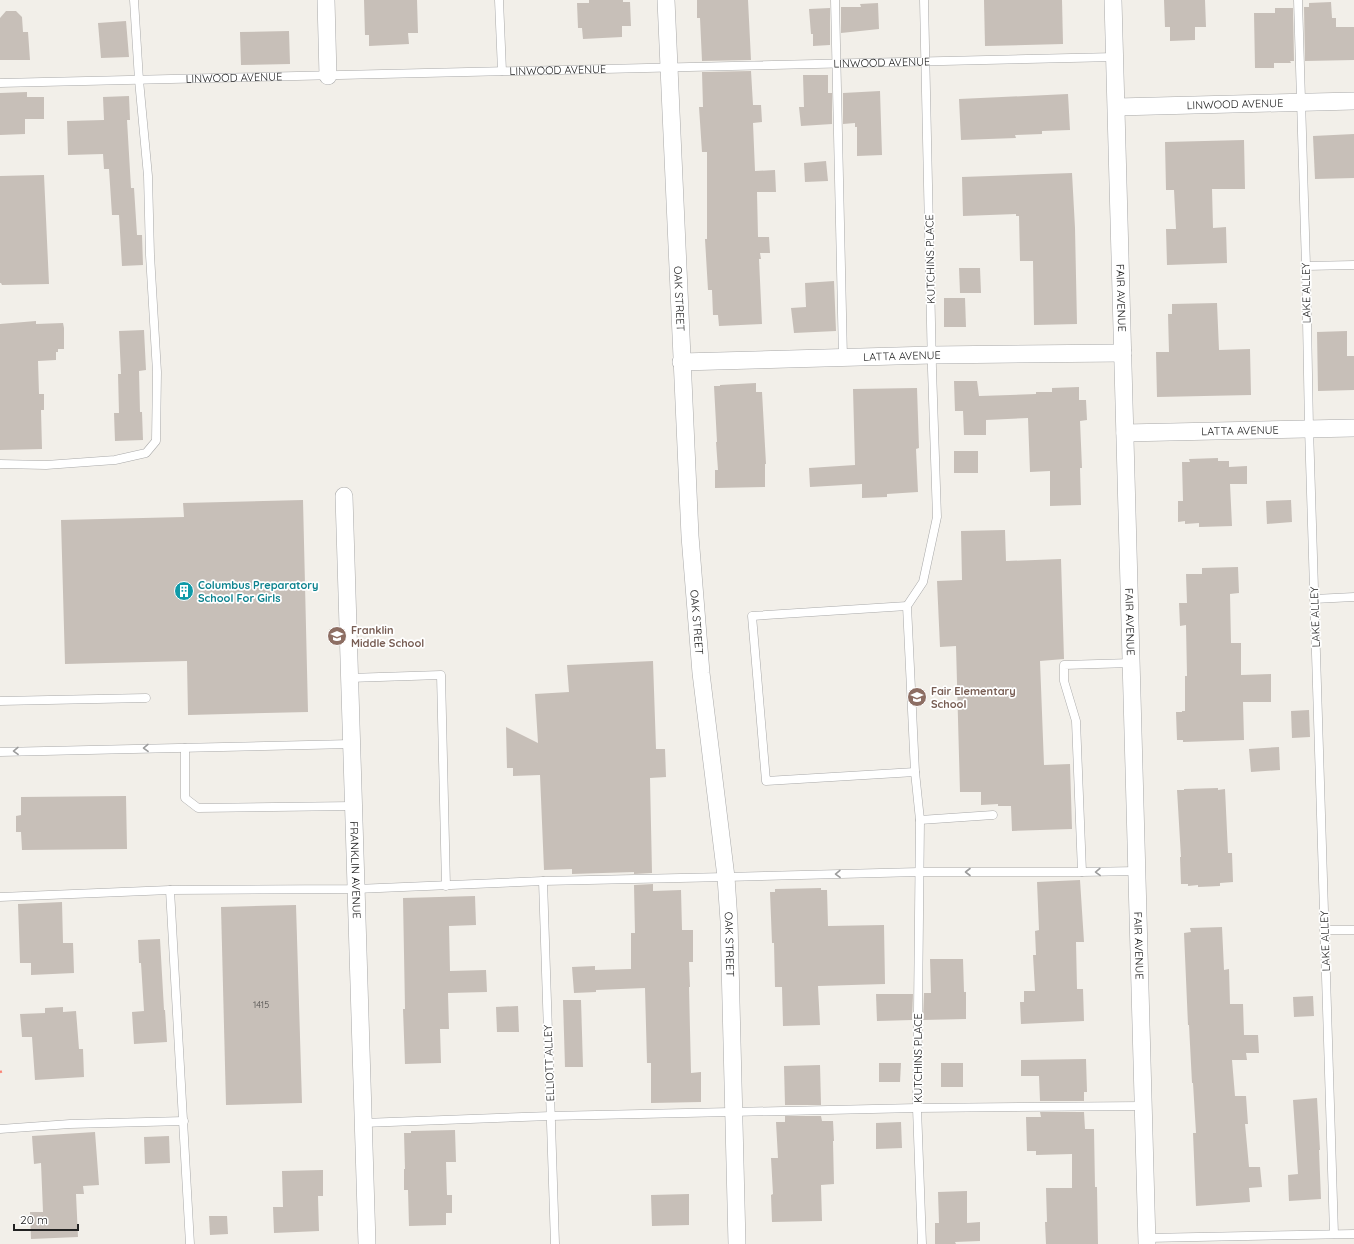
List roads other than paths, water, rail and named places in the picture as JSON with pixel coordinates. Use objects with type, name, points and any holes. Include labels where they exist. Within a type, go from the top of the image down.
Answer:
[{"type":"street","points":[[326,0],[328,76]]},
{"type":"street","name":"OAK STREET","points":[[666,0],[681,362],[690,536],[700,673],[726,877],[729,922],[737,1244]]},
{"type":"street","name":"FAIR AVENUE","points":[[1113,0],[1147,1241]]},
{"type":"street","name":"LINWOOD AVENUE","points":[[1117,107],[1354,101]]},
{"type":"street","name":"LATTA AVENUE","points":[[681,362],[932,355],[1123,353]]},
{"type":"street","name":"LATTA AVENUE","points":[[1125,433],[1354,428]]},
{"type":"street","name":"FRANKLIN AVENUE","points":[[344,496],[367,1244]]},
{"type":"lane","points":[[0,464],[46,465],[115,460],[146,453],[156,441],[157,372],[150,255],[148,176],[139,80],[134,0]]},
{"type":"lane","points":[[499,0],[502,71]]},
{"type":"lane","points":[[835,0],[843,358]]},
{"type":"lane","name":"KUTCHINS PLACE","points":[[922,1244],[918,1108],[920,820],[915,772],[907,606],[924,582],[937,517],[924,0]]},
{"type":"lane","name":"LAKE ALLEY","points":[[1298,0],[1309,428],[1334,1234]]},
{"type":"lane","name":"LINWOOD AVENUE","points":[[0,83],[1115,57]]},
{"type":"lane","points":[[1306,266],[1354,265]]},
{"type":"lane","points":[[1314,599],[1354,597]]},
{"type":"lane","points":[[907,606],[752,616],[766,781],[915,772]]},
{"type":"lane","points":[[1082,872],[1076,721],[1064,682],[1064,665],[1131,663]]},
{"type":"lane","points":[[349,678],[441,675],[446,886]]},
{"type":"lane","points":[[0,701],[146,698]]},
{"type":"lane","points":[[0,752],[351,744]]},
{"type":"lane","points":[[185,748],[185,798],[198,808],[353,806]]},
{"type":"lane","points":[[920,820],[993,815]]},
{"type":"lane","points":[[0,897],[170,890],[356,890],[543,881],[919,872],[1137,871]]},
{"type":"lane","name":"ELLIOTT ALLEY","points":[[543,881],[554,1244]]},
{"type":"lane","points":[[170,890],[190,1244]]},
{"type":"lane","points":[[1324,930],[1354,930]]},
{"type":"lane","points":[[363,1123],[551,1116],[734,1112],[918,1108],[1143,1106]]},
{"type":"lane","points":[[0,1128],[70,1124],[184,1121]]},
{"type":"lane","points":[[1147,1241],[1354,1234]]},
{"type":"place","name":"Columbus Preparatory School For Girls","points":[[184,591]]},
{"type":"place","name":"Franklin Middle School","points":[[337,636]]},
{"type":"place","name":"Fair Elementary School","points":[[917,697]]}]
